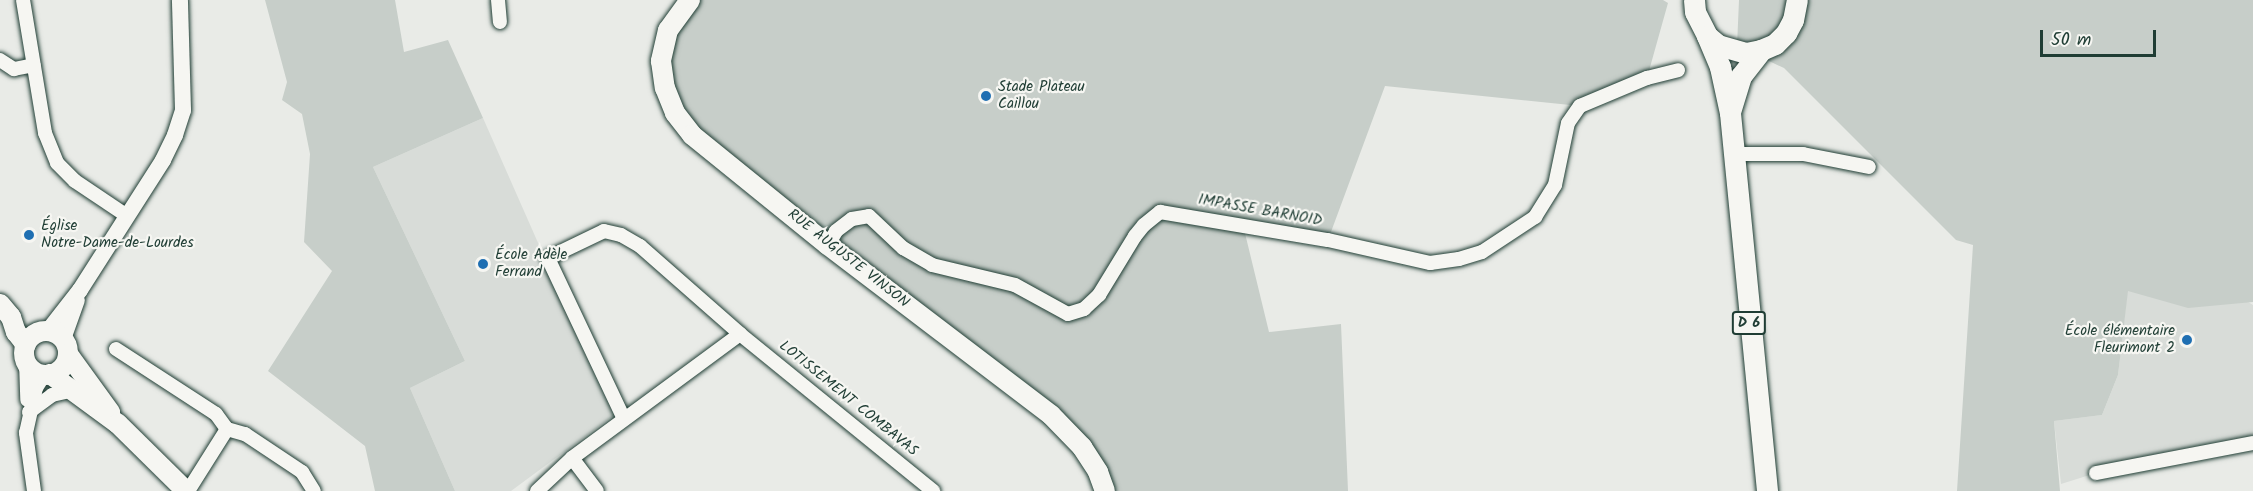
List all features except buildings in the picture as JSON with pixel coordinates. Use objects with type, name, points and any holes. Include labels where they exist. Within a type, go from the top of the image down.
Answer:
[{"type":"main road","name":"RUE AUGUSTE VINSON","points":[[690,0],[668,30],[661,61],[665,88],[675,113],[692,135],[828,245],[1051,415],[1082,447],[1098,472],[1105,491]]},
{"type":"main road","points":[[1691,4],[1707,36],[1718,45],[1732,51],[1761,50],[1775,44],[1786,33],[1793,20],[1797,0]]},
{"type":"main road","name":"D 6","points":[[1707,36],[1720,67],[1730,112],[1767,491]]},
{"type":"main road","name":"D 6","points":[[1730,112],[1741,76],[1761,50]]},
{"type":"main road","points":[[6,310],[45,344],[118,424],[187,491]]},
{"type":"main road","points":[[45,344],[63,367],[47,374]]},
{"type":"main road","points":[[45,344],[37,373],[47,374],[74,390],[118,424]]},
{"type":"street","points":[[23,0],[45,133],[57,163],[75,181],[127,216]]},
{"type":"street","points":[[34,491],[26,433],[45,344],[163,160],[183,110],[180,0]]},
{"type":"street","points":[[498,0],[500,21]]},
{"type":"street","points":[[0,60],[14,69],[34,65]]},
{"type":"street","name":"IMPASSE BARNOID","points":[[828,245],[836,231],[852,219],[869,216],[903,248],[932,265],[1015,285],[1068,314],[1084,309],[1099,295],[1139,230],[1160,212],[1178,213],[1328,240],[1430,263],[1459,259],[1482,252],[1535,217],[1555,185],[1562,144],[1569,123],[1580,106],[1647,78],[1678,70]]},
{"type":"street","points":[[1733,154],[1803,154],[1869,167]]},
{"type":"street","name":"LOTISSEMENT COMBAVAS","points":[[624,419],[548,258],[604,231],[621,235],[640,246],[740,334],[933,491]]},
{"type":"street","points":[[537,491],[572,458],[740,334]]},
{"type":"street","points":[[116,349],[216,414],[227,429],[245,434],[302,472],[314,491]]},
{"type":"street","points":[[29,415],[36,388],[47,374]]},
{"type":"street","points":[[29,415],[52,395],[74,390]]},
{"type":"street","points":[[187,491],[227,429]]},
{"type":"street","points":[[2096,473],[2253,442]]},
{"type":"street","points":[[572,458],[597,491]]},
{"type":"shaded area","points":[[265,0],[395,0],[404,52],[448,40],[483,118],[373,167],[465,361],[410,388],[455,491],[375,491],[365,446],[268,371],[332,271],[304,242],[310,154],[302,114],[282,100],[287,82]]},
{"type":"shaded area","points":[[690,0],[1663,0],[1668,3],[1647,78],[1580,106],[1385,86],[1328,240],[1243,225],[1269,332],[1341,324],[1348,491],[1105,491],[1082,447],[675,113],[668,30]]},
{"type":"shaded area","points":[[1739,0],[2253,0],[2253,302],[2188,308],[2128,291],[2118,375],[2102,415],[2054,421],[2060,491],[1957,491],[1973,245],[1956,240],[1784,68],[1737,46]]},
{"type":"shaded area","name":"École Adèle Ferrand","points":[[483,118],[614,415],[511,491],[455,491],[410,388],[465,361],[373,167]]},
{"type":"shaded area","name":"École élémentaire Fleurimont 2","points":[[2174,255],[2253,305],[2253,443],[2096,473],[2061,484],[2054,421],[2102,415],[2118,375],[2128,285]]},
{"type":"place","name":"Stade Plateau Caillou","points":[[986,96]]},
{"type":"place","name":"Église Notre-Dame-de-Lourdes","points":[[29,235]]},
{"type":"place","name":"École Adèle Ferrand","points":[[483,264]]},
{"type":"place","name":"École élémentaire Fleurimont 2","points":[[2187,340]]}]
